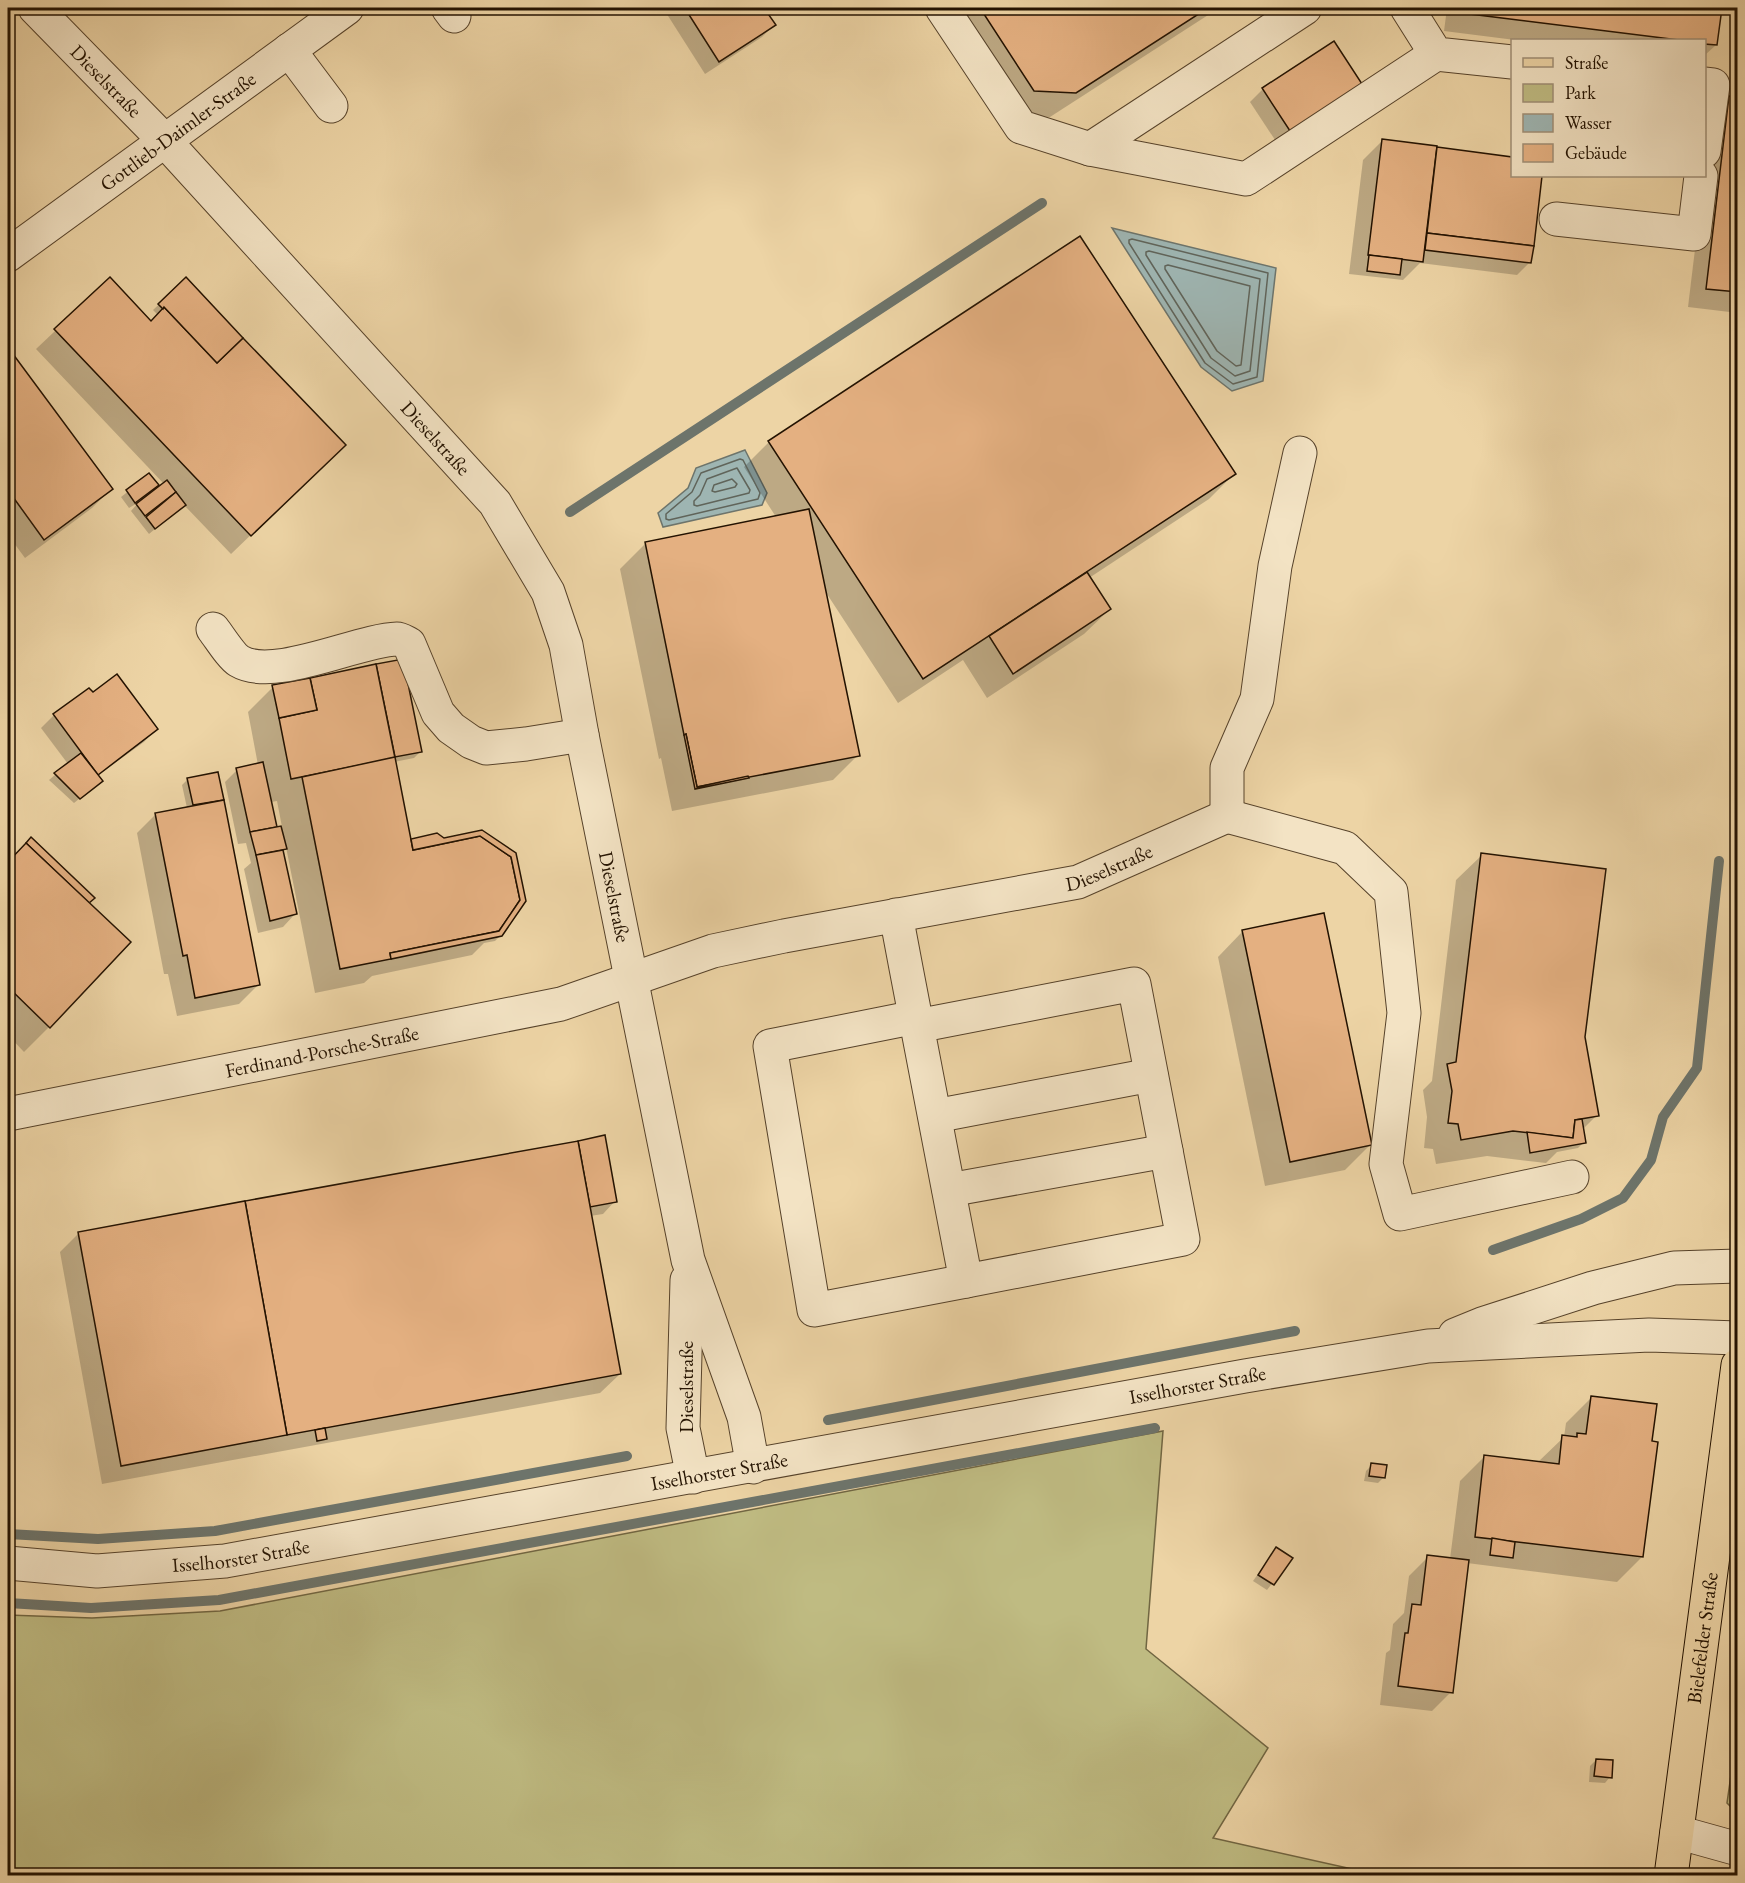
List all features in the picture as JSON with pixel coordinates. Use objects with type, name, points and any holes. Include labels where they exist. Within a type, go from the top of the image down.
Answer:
[{"type":"main road","name":"Bielefelder Straße","points":[[1671,1875],[1737,1365]]},
{"type":"street","name":"Dieselstraße","points":[[35,8],[164,140],[495,503],[548,592],[566,645],[582,735],[688,1260],[744,1417],[753,1467]]},
{"type":"street","name":"Gottlieb-Daimler-Straße","points":[[8,255],[347,8]]},
{"type":"street","points":[[942,8],[1022,127],[1090,149],[1246,179],[1436,54],[1511,62]]},
{"type":"street","points":[[1090,149],[1305,8]]},
{"type":"street","points":[[1407,8],[1436,54]]},
{"type":"street","points":[[289,50],[331,106]]},
{"type":"street","points":[[1706,84],[1713,85],[1706,136]]},
{"type":"street","points":[[1556,219],[1694,234],[1701,177]]},
{"type":"street","points":[[1300,453],[1275,566],[1257,699],[1227,768],[1227,816],[1346,848],[1391,892],[1404,1013],[1386,1164],[1400,1214],[1572,1177]]},
{"type":"street","points":[[213,629],[238,661],[257,667],[320,658],[399,639],[409,644],[438,713],[451,728],[471,742],[486,748],[582,735]]},
{"type":"street","name":"Dieselstraße","points":[[633,979],[713,951],[1078,882],[1227,816]]},
{"type":"street","points":[[896,915],[966,1281]]},
{"type":"street","name":"Ferdinand-Porsche-Straße","points":[[8,1114],[561,1004],[633,979]]},
{"type":"street","points":[[1134,984],[1152,1075],[1183,1239],[814,1310],[770,1046],[1134,984]]},
{"type":"street","points":[[935,1116],[1152,1075]]},
{"type":"street","points":[[949,1190],[1166,1151]]},
{"type":"street","name":"Dieselstraße","points":[[688,1260],[683,1428],[693,1477]]},
{"type":"street","name":"Isselhorster Straße","points":[[1428,1346],[1482,1324],[1593,1288],[1674,1268],[1737,1266]]},
{"type":"street","name":"Isselhorster Straße","points":[[8,1563],[98,1571],[225,1562],[1245,1376],[1428,1346],[1649,1335],[1737,1338]]},
{"type":"street","points":[[1677,1832],[1737,1849]]},
{"type":"green space","points":[[1163,1431],[1146,1649],[1268,1748],[1213,1838],[1379,1875],[8,1875],[8,1615],[92,1618],[220,1611]]},
{"type":"green space","points":[[1737,1733],[1737,1813],[1727,1803]]},
{"type":"water","points":[[1112,228],[1276,268],[1263,381],[1232,391],[1201,367]]},
{"type":"water","points":[[745,450],[767,493],[762,505],[663,527],[658,513],[688,488],[696,468]]},
{"type":"building","points":[[690,8],[764,8],[776,25],[719,62],[686,10]]},
{"type":"building","points":[[980,8],[1208,8],[1076,93],[1034,91]]},
{"type":"building","points":[[1462,8],[1722,8],[1717,45],[1706,44],[1706,39],[1671,39],[1462,13]]},
{"type":"building","points":[[1334,41],[1364,87],[1292,134],[1262,88]]},
{"type":"building","points":[[1729,96],[1738,97],[1738,292],[1706,289]]},
{"type":"building","points":[[1382,139],[1437,146],[1423,262],[1368,255]]},
{"type":"building","points":[[1437,147],[1511,157],[1511,177],[1542,177],[1534,246],[1427,233]]},
{"type":"building","points":[[1427,233],[1534,246],[1531,263],[1425,250]]},
{"type":"building","points":[[1080,236],[1236,474],[923,679],[768,441]]},
{"type":"building","points":[[1369,255],[1402,259],[1400,275],[1367,271]]},
{"type":"building","points":[[110,277],[151,321],[164,307],[217,363],[243,338],[346,445],[251,536],[54,329]]},
{"type":"building","points":[[186,277],[243,338],[217,363],[164,307],[163,309],[158,304]]},
{"type":"building","points":[[10,350],[113,489],[44,540],[8,490],[8,352]]},
{"type":"building","points":[[149,473],[159,485],[135,503],[126,490]]},
{"type":"building","points":[[167,480],[176,492],[145,516],[136,504]]},
{"type":"building","points":[[176,492],[186,505],[155,529],[146,517]]},
{"type":"building","points":[[809,509],[860,756],[697,787],[686,734],[684,735],[645,542]]},
{"type":"building","points":[[1087,572],[1111,609],[1013,674],[989,636]]},
{"type":"building","points":[[403,659],[422,752],[395,757],[376,664]]},
{"type":"building","points":[[376,664],[395,758],[291,779],[279,718],[317,710],[310,678]]},
{"type":"building","points":[[117,674],[158,729],[98,775],[53,714],[89,688],[93,692]]},
{"type":"building","points":[[310,678],[317,710],[279,718],[272,685]]},
{"type":"building","points":[[686,734],[697,787],[748,776],[749,778],[695,789],[684,735]]},
{"type":"building","points":[[81,753],[103,781],[80,799],[54,773]]},
{"type":"building","points":[[395,757],[413,850],[480,836],[511,857],[520,900],[499,931],[390,953],[391,959],[340,969],[302,777]]},
{"type":"building","points":[[263,762],[277,827],[250,832],[236,768]]},
{"type":"building","points":[[218,772],[224,800],[193,805],[187,778]]},
{"type":"building","points":[[224,800],[260,985],[195,998],[187,955],[183,956],[155,813]]},
{"type":"building","points":[[281,826],[287,849],[256,855],[250,832]]},
{"type":"building","points":[[482,830],[516,853],[526,901],[502,936],[391,959],[390,953],[499,931],[520,900],[511,857],[480,836],[413,850],[411,839],[437,833],[444,838]]},
{"type":"building","points":[[31,837],[95,898],[89,903],[26,843]]},
{"type":"building","points":[[26,843],[131,942],[50,1028],[8,987],[8,862]]},
{"type":"building","points":[[283,850],[297,914],[270,921],[256,855]]},
{"type":"building","points":[[1481,853],[1606,869],[1585,1037],[1599,1116],[1575,1120],[1573,1138],[1513,1131],[1461,1140],[1458,1124],[1448,1123],[1452,1091],[1447,1064],[1456,1062]]},
{"type":"building","points":[[1324,913],[1372,1145],[1290,1162],[1242,930]]},
{"type":"building","points":[[1582,1119],[1586,1143],[1530,1153],[1527,1132],[1573,1138],[1575,1120]]},
{"type":"building","points":[[605,1135],[617,1202],[590,1207],[578,1141]]},
{"type":"building","points":[[578,1141],[621,1374],[287,1435],[245,1201]]},
{"type":"building","points":[[245,1201],[287,1435],[121,1466],[78,1232]]},
{"type":"building","points":[[1591,1396],[1657,1404],[1652,1441],[1658,1442],[1643,1557],[1475,1537],[1484,1455],[1559,1464],[1562,1435],[1577,1437],[1577,1433],[1586,1434]]},
{"type":"building","points":[[325,1428],[327,1439],[317,1441],[315,1430]]},
{"type":"building","points":[[1371,1463],[1387,1465],[1385,1478],[1369,1476]]},
{"type":"building","points":[[1492,1538],[1515,1542],[1513,1558],[1490,1555]]},
{"type":"building","points":[[1276,1547],[1293,1558],[1274,1585],[1258,1575]]},
{"type":"building","points":[[1427,1555],[1469,1560],[1453,1693],[1398,1686],[1405,1633],[1408,1633],[1412,1604],[1421,1605]]},
{"type":"building","points":[[1596,1759],[1613,1760],[1612,1778],[1594,1776]]},
{"type":"waterway","points":[[570,512],[1042,203]]},
{"type":"waterway","points":[[1493,1250],[1581,1219],[1623,1198],[1651,1160],[1663,1117],[1697,1068],[1719,861]]},
{"type":"waterway","points":[[828,1420],[1295,1331]]},
{"type":"waterway","points":[[8,1603],[91,1608],[219,1600],[1155,1428]]},
{"type":"waterway","points":[[8,1534],[98,1539],[215,1531],[627,1456]]}]
